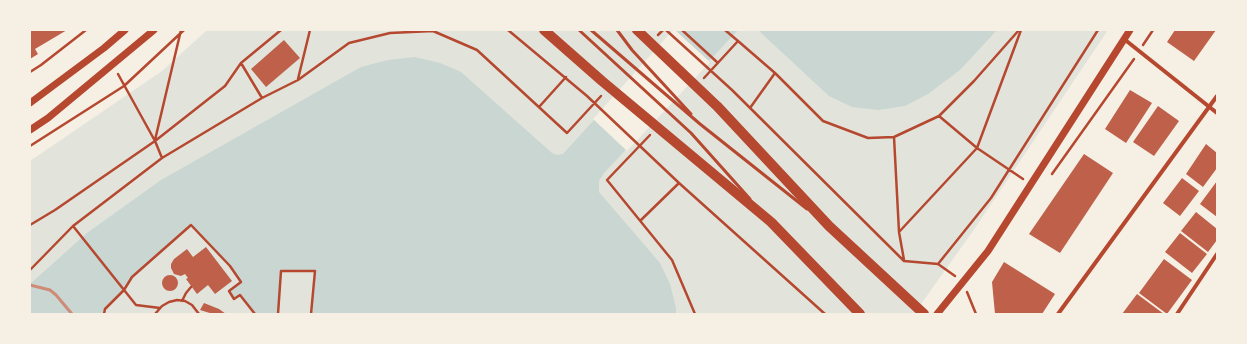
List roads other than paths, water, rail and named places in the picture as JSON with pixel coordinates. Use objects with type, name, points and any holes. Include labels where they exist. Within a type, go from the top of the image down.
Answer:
[{"type":"main road","points":[[544,30],[679,147],[771,222],[860,314]]},
{"type":"main road","points":[[641,33],[717,106],[828,226],[924,314]]},
{"type":"street","points":[[30,102],[104,48],[125,30]]},
{"type":"street","points":[[30,130],[48,118],[154,30]]},
{"type":"street","points":[[937,314],[988,251],[1130,30]]},
{"type":"street","points":[[1124,39],[1140,50],[1217,113]]},
{"type":"street","points":[[1058,314],[1217,96]]},
{"type":"street","points":[[1177,314],[1217,254]]},
{"type":"lane","points":[[580,30],[691,134],[771,222]]},
{"type":"lane","points":[[591,30],[700,124],[828,226]]},
{"type":"lane","points":[[617,30],[632,50],[700,124]]},
{"type":"railway","points":[[30,285],[50,290],[72,314]]}]
